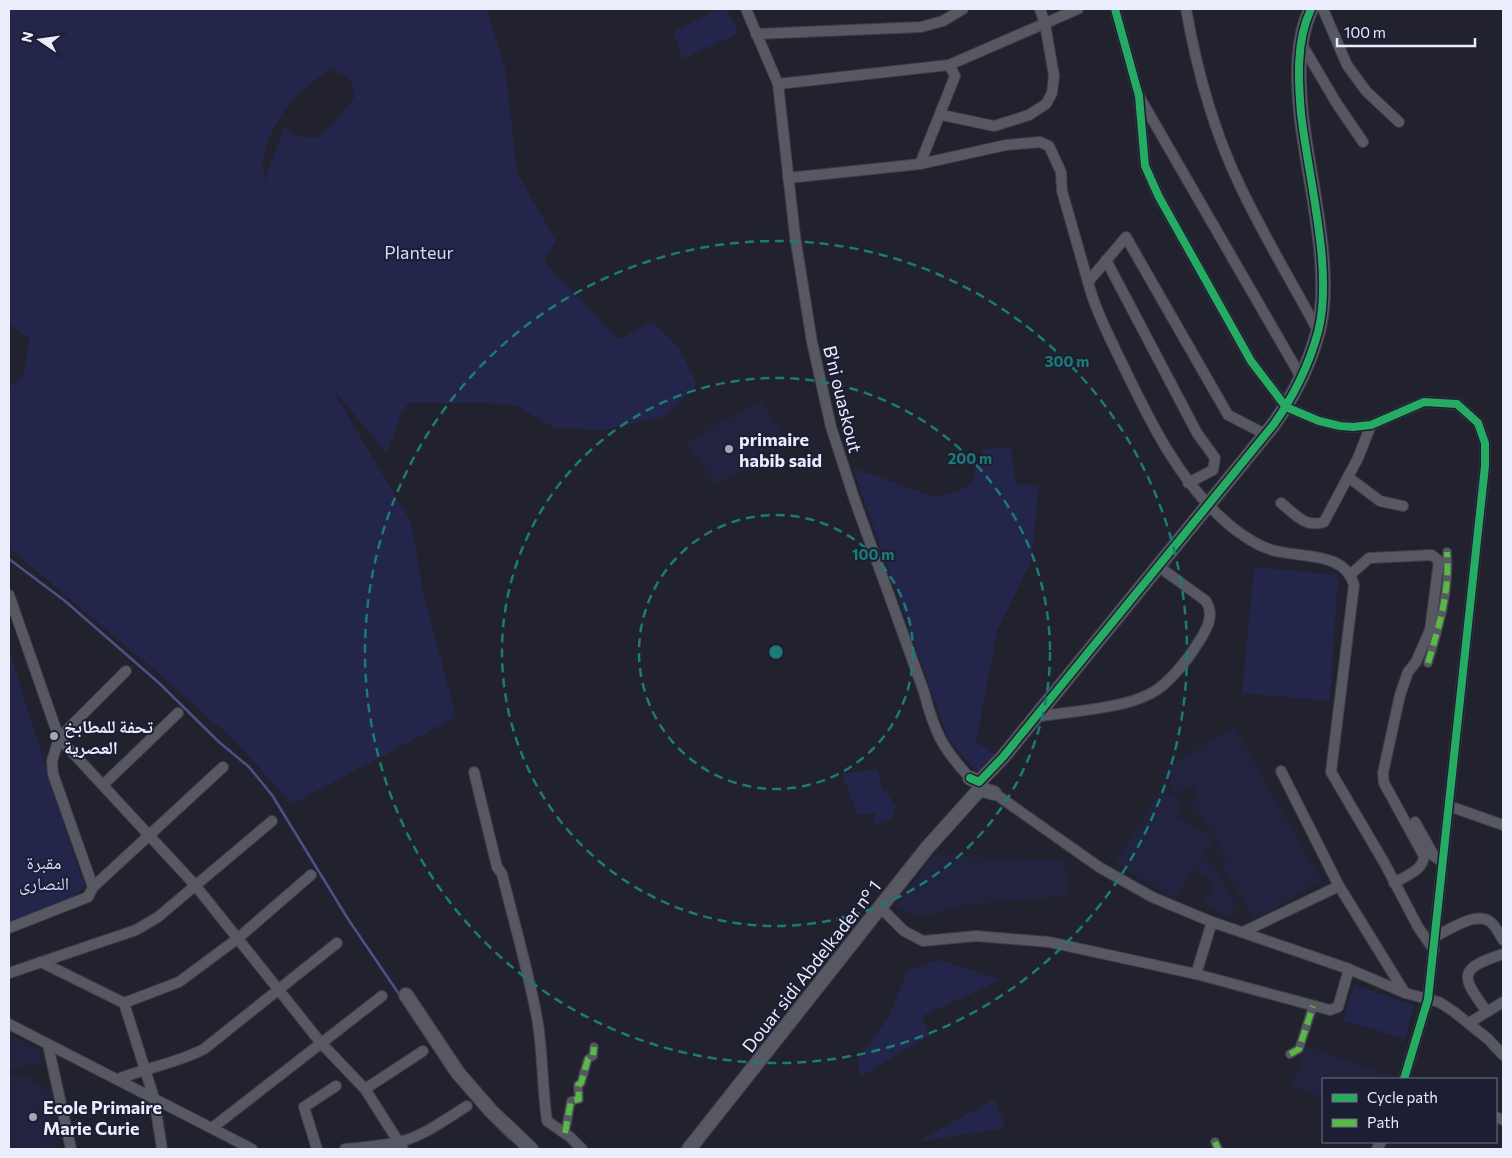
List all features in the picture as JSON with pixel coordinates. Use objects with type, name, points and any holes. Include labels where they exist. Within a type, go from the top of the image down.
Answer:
[{"type":"street","name":"B'ni ouaskout","points":[[746,9],[778,84],[802,284],[831,427],[854,498],[924,692],[932,722],[940,741],[977,784]]},
{"type":"street","points":[[756,34],[922,27],[943,21],[963,9]]},
{"type":"street","points":[[942,115],[994,126],[1029,115],[1046,104],[1052,93],[1054,76],[1045,24],[1040,9]]},
{"type":"street","points":[[778,84],[949,65],[1078,9]]},
{"type":"street","points":[[1115,9],[1139,96],[1145,166],[1158,197],[1252,361],[1286,407],[1340,426],[1371,425],[1424,402],[1457,404],[1478,423],[1485,443],[1485,466],[1428,999],[1404,1078]]},
{"type":"street","points":[[1186,9],[1194,55],[1220,140],[1242,190],[1318,331]]},
{"type":"street","name":"Douar sidi Abdelkader n° 1","points":[[689,1149],[927,848],[965,807],[977,784],[998,763],[1209,506],[1286,407],[1301,376],[1318,331],[1323,281],[1298,81],[1301,42],[1306,19],[1311,9]]},
{"type":"street","points":[[1324,9],[1347,65],[1366,90],[1399,122]]},
{"type":"street","points":[[1301,42],[1337,104],[1363,142]]},
{"type":"street","points":[[920,164],[942,115],[955,76],[949,65]]},
{"type":"street","points":[[1139,96],[1301,376]]},
{"type":"street","points":[[788,178],[920,164],[1006,145],[1040,142],[1050,146],[1061,172],[1062,192],[1092,299],[1132,384],[1188,483],[1233,528],[1253,542],[1274,551],[1330,560],[1342,566],[1351,574],[1354,585],[1331,772],[1434,950]]},
{"type":"street","points":[[1088,282],[1126,237],[1228,416],[1265,434]]},
{"type":"street","points":[[1106,260],[1197,433],[1215,458],[1213,470],[1188,483]]},
{"type":"street","points":[[1282,503],[1307,523],[1314,525],[1324,522],[1348,477],[1371,425]]},
{"type":"street","points":[[1348,477],[1380,501],[1403,506]]},
{"type":"street","points":[[1428,663],[1443,612],[1448,584],[1447,552]]},
{"type":"street","points":[[1351,574],[1369,558],[1375,557],[1432,555],[1439,561],[1430,630],[1416,662],[1408,672],[1400,695],[1383,774],[1384,783],[1424,856],[1421,867],[1394,883]]},
{"type":"street","points":[[1035,717],[1132,702],[1158,689],[1192,653],[1205,633],[1211,617],[1210,608],[1206,601],[1158,566]]},
{"type":"street","points":[[9,595],[59,738],[150,833],[195,884],[237,939],[322,1043],[365,1089],[401,1146]]},
{"type":"street","points":[[93,887],[51,767],[59,738],[126,671]]},
{"type":"street","points":[[104,784],[178,713]]},
{"type":"street","points":[[9,928],[81,902],[88,897],[93,887],[224,767]]},
{"type":"street","points":[[1281,771],[1339,886],[1405,993]]},
{"type":"street","points":[[474,772],[497,867],[502,874],[518,934],[537,1018],[542,1057],[544,1106],[547,1121],[565,1133],[582,1149]]},
{"type":"street","points":[[977,784],[994,793],[1099,867],[1152,897],[1212,922],[1349,969],[1405,993],[1428,999],[1453,1011],[1469,1023],[1503,1055]]},
{"type":"street","points":[[1449,806],[1503,826]]},
{"type":"street","points":[[9,974],[136,930],[158,917],[272,821]]},
{"type":"street","points":[[1415,822],[1434,856],[1442,862]]},
{"type":"street","points":[[124,1003],[179,982],[237,939],[311,875]]},
{"type":"street","points":[[1243,932],[1339,886]]},
{"type":"street","points":[[881,908],[904,931],[924,941],[976,936],[1049,942],[1196,974],[1330,1010],[1338,1007],[1349,969]]},
{"type":"street","points":[[1436,936],[1474,918],[1483,918],[1490,922],[1503,940]]},
{"type":"street","points":[[1196,974],[1212,922]]},
{"type":"street","points":[[118,1079],[145,1069],[186,1058],[204,1049],[337,943]]},
{"type":"street","points":[[1487,1012],[1471,990],[1469,971],[1472,966],[1480,962],[1503,954]]},
{"type":"street","points":[[40,962],[124,1003],[154,1098],[162,1149]]},
{"type":"street","points":[[406,995],[458,1073],[491,1111],[531,1149]]},
{"type":"street","points":[[212,1128],[382,996]]},
{"type":"street","points":[[1469,1023],[1503,1002]]},
{"type":"street","points":[[1290,1054],[1299,1048],[1313,1006]]},
{"type":"street","points":[[9,1024],[252,1149]]},
{"type":"street","points":[[48,1045],[71,1149]]},
{"type":"street","points":[[565,1133],[571,1101],[579,1098],[578,1085],[581,1083],[585,1067],[593,1056],[594,1047]]},
{"type":"street","points":[[365,1089],[423,1051]]},
{"type":"street","points":[[317,1149],[304,1107],[336,1086]]},
{"type":"street","points":[[345,1149],[401,1146],[467,1106]]},
{"type":"shaded area","name":"primaire habib said","points":[[761,400],[781,431],[750,466],[716,485],[686,442]]},
{"type":"shaded area","points":[[1235,727],[1321,880],[1255,920],[1220,863],[1226,859],[1214,838],[1203,857],[1213,863],[1236,904],[1229,917],[1203,904],[1212,888],[1210,879],[1193,869],[1175,899],[1115,864],[1162,788],[1184,801],[1176,816],[1214,837],[1191,801],[1198,795],[1192,785],[1176,794],[1162,770]]},
{"type":"shaded area","points":[[933,855],[1065,861],[1067,896],[966,905],[925,916],[906,913],[895,906]]},
{"type":"shaded area","points":[[9,1034],[40,1050],[41,1063],[9,1068]]},
{"type":"shaded area","points":[[1306,1046],[1393,1076],[1392,1078],[1322,1078],[1322,1098],[1291,1086]]},
{"type":"shaded area","name":"Ecole Primaire Marie Curie","points":[[9,1075],[27,1076],[54,1096],[60,1139],[53,1149],[9,1149]]},
{"type":"green space","name":"Planteur","points":[[9,9],[486,9],[505,68],[517,172],[556,241],[544,262],[619,340],[652,321],[678,346],[697,384],[665,416],[607,430],[555,428],[517,406],[486,403],[408,403],[401,415],[387,453],[331,387],[411,522],[423,591],[456,717],[292,804],[238,744],[168,681],[9,548],[9,387],[22,378],[30,339],[9,324]],"holes":[[[329,68],[349,77],[355,96],[338,119],[317,138],[296,136],[285,126],[266,176],[267,183],[264,174],[264,154],[275,125],[290,102]]]},
{"type":"green space","points":[[719,9],[727,9],[739,33],[683,59],[673,32]]},
{"type":"green space","points":[[1011,448],[1016,485],[1039,484],[1031,562],[997,631],[976,742],[995,754],[977,772],[948,739],[853,468],[934,497],[956,492],[971,484],[983,449]]},
{"type":"green space","points":[[1254,567],[1338,575],[1330,701],[1242,693]]},
{"type":"green space","name":"مقبرة النصارى","points":[[9,651],[84,885],[71,899],[61,904],[9,921]]},
{"type":"green space","points":[[877,769],[882,788],[896,806],[892,818],[874,825],[875,813],[857,814],[842,774]]},
{"type":"green space","points":[[940,960],[1001,980],[922,1016],[930,1035],[860,1077],[858,1060],[889,1016],[908,970]]},
{"type":"green space","points":[[1354,985],[1414,1005],[1405,1039],[1343,1020]]},
{"type":"green space","points":[[995,1099],[1005,1128],[922,1141],[922,1139]]},
{"type":"waterway","points":[[9,559],[65,601],[159,683],[219,742],[249,767],[272,795],[348,919],[401,997]]},
{"type":"waterway","points":[[491,1120],[510,1139]]},
{"type":"marked path","points":[[1428,663],[1440,622],[1445,595],[1447,552]]},
{"type":"marked path","points":[[1290,1054],[1299,1049],[1313,1006]]},
{"type":"marked path","points":[[565,1133],[571,1101],[579,1099],[578,1085],[581,1083],[588,1059],[593,1056],[594,1047]]},
{"type":"marked path","points":[[1215,1142],[1218,1149]]},
{"type":"cycle path","points":[[1115,9],[1139,96],[1145,166],[1159,197],[1251,361],[1286,407],[1319,421],[1353,427],[1371,425],[1424,402],[1457,404],[1478,423],[1485,443],[1485,466],[1428,999],[1404,1078]]},
{"type":"cycle path","points":[[970,778],[979,782],[1003,757],[1274,424],[1288,403],[1305,368],[1318,332],[1322,308],[1323,281],[1318,224],[1304,139],[1299,87],[1300,47],[1311,9]]},
{"type":"place","name":"primaire habib said","points":[[729,449]]},
{"type":"place","name":"تحفة للمطابخ العصرية","points":[[54,736]]},
{"type":"place","name":"Ecole Primaire Marie Curie","points":[[33,1117]]}]
